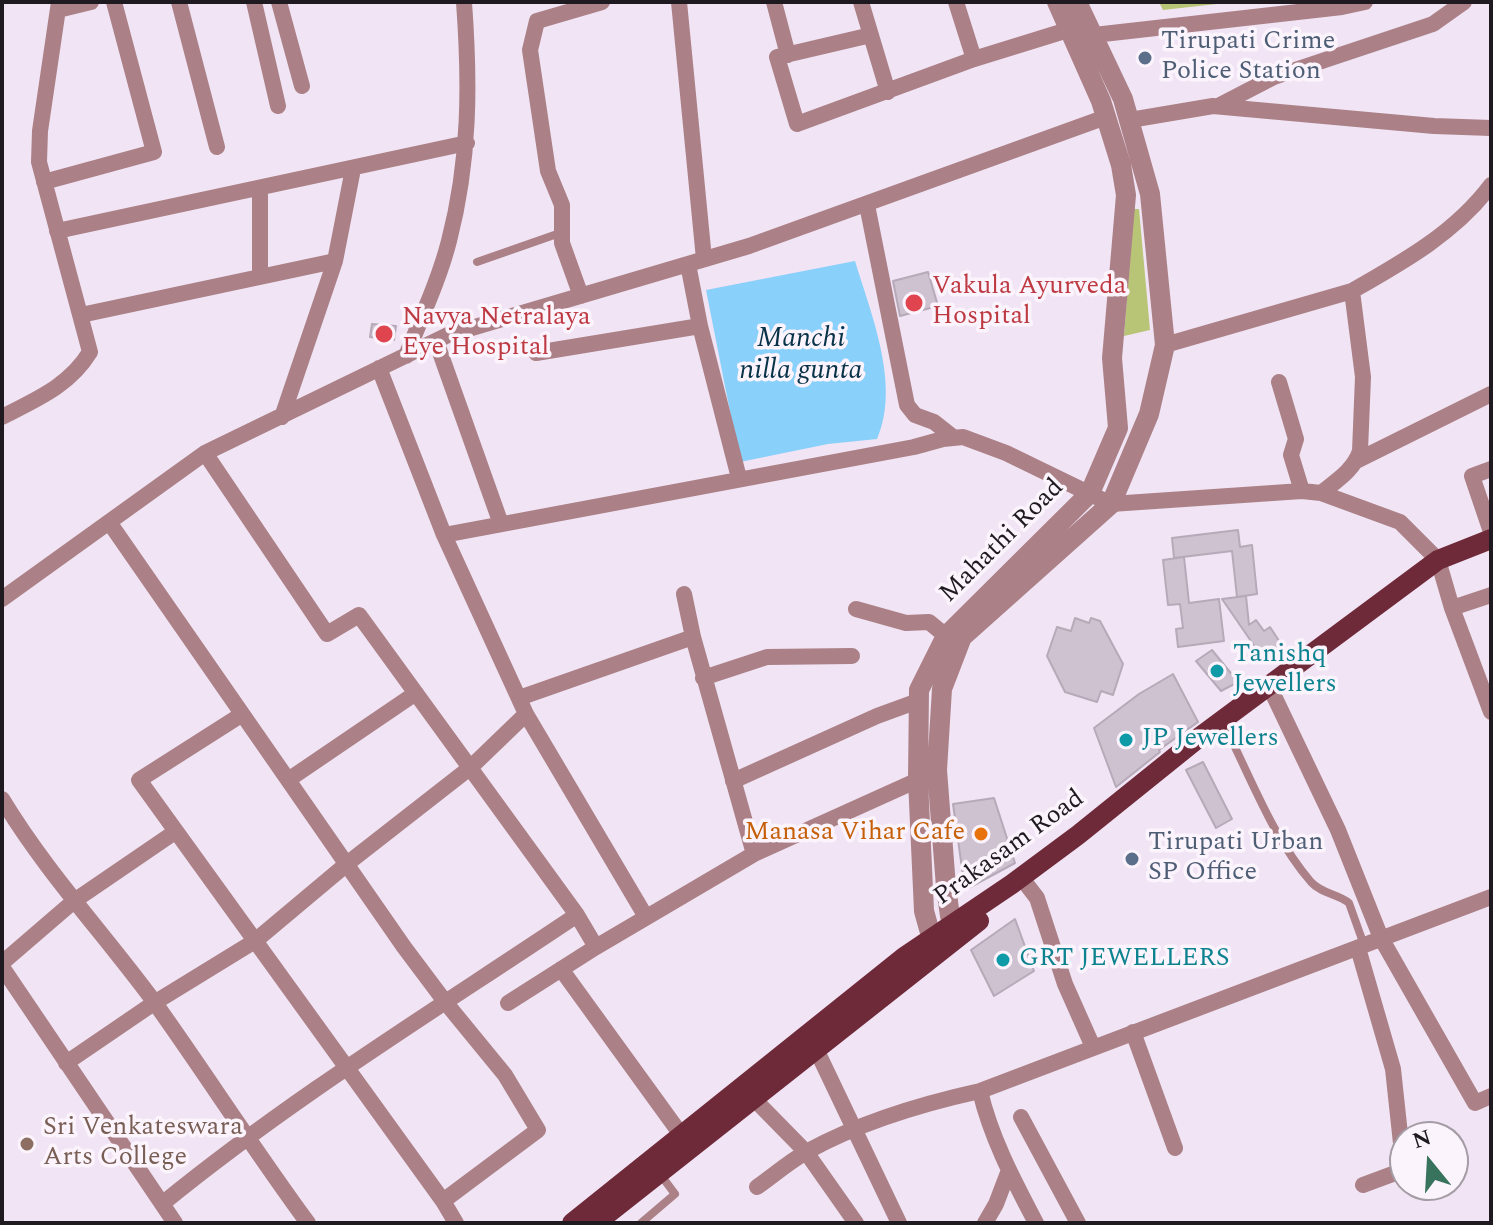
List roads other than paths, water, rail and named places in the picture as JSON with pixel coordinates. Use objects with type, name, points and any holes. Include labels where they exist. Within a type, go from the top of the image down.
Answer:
[{"type":"main road","name":"Prakasam Road","points":[[956,929],[1439,565],[1491,539]]},
{"type":"main road","name":"Prakasam Road","points":[[572,1223],[936,943],[1027,885],[1107,826],[1225,725],[1273,694],[1439,565],[1491,549]]},
{"type":"main road","name":"Prakasam Road","points":[[596,1223],[816,1049],[936,943]]},
{"type":"street","points":[[2,417],[59,387],[81,366],[90,352],[39,162],[40,131],[59,6],[91,2]]},
{"type":"street","points":[[44,182],[154,152],[114,2]]},
{"type":"street","points":[[179,2],[217,147]]},
{"type":"street","points":[[254,2],[278,106]]},
{"type":"street","points":[[279,2],[302,86]]},
{"type":"street","points":[[406,356],[449,240],[467,143],[469,61],[464,2]]},
{"type":"street","points":[[581,296],[560,233],[562,209],[548,171],[530,50],[537,21],[602,2]]},
{"type":"street","points":[[679,2],[700,326],[739,478]]},
{"type":"street","points":[[774,2],[788,55]]},
{"type":"street","points":[[861,2],[888,92]]},
{"type":"street","points":[[956,2],[974,59]]},
{"type":"street","name":"Mahathi Road","points":[[936,943],[924,911],[918,780],[918,701],[925,678],[946,636],[1090,493],[1118,428],[1112,358],[1126,195],[1121,165],[1106,117],[1057,2]]},
{"type":"street","name":"Mahathi Road","points":[[956,929],[946,887],[937,770],[939,706],[947,676],[962,637],[1111,504],[1149,414],[1165,345],[1150,194],[1130,120],[1077,2]]},
{"type":"street","points":[[1094,35],[1365,2]]},
{"type":"street","points":[[1217,106],[1274,77],[1433,24],[1464,2]]},
{"type":"street","points":[[871,35],[777,57],[797,124],[974,59],[1071,29]]},
{"type":"street","points":[[1130,120],[1217,106],[1434,126],[1491,128]]},
{"type":"street","points":[[2,599],[205,453],[448,335],[696,261],[867,205],[1106,117]]},
{"type":"street","points":[[57,231],[467,143]]},
{"type":"street","points":[[282,417],[335,261],[353,169]]},
{"type":"street","points":[[1165,345],[1352,291],[1410,258],[1472,209],[1491,185]]},
{"type":"street","points":[[260,189],[260,276]]},
{"type":"street","points":[[867,205],[907,405],[915,415],[934,422],[953,437]]},
{"type":"street","points":[[81,315],[335,261]]},
{"type":"street","points":[[1352,291],[1363,377],[1360,451],[1356,461]]},
{"type":"street","points":[[536,353],[700,326]]},
{"type":"street","points":[[436,341],[501,524]]},
{"type":"street","points":[[379,368],[444,535],[526,714],[646,917]]},
{"type":"street","points":[[1279,382],[1296,439],[1291,455],[1302,491]]},
{"type":"street","points":[[1321,493],[1356,461],[1491,394]]},
{"type":"street","points":[[444,535],[914,447],[953,437],[963,437],[1006,453],[1111,504],[1302,491],[1321,493],[1400,522],[1439,565],[1452,608],[1487,692],[1491,712]]},
{"type":"street","points":[[205,453],[327,634],[359,615],[577,915],[596,947]]},
{"type":"street","points":[[1491,469],[1472,476],[1491,532]]},
{"type":"street","points":[[109,522],[241,715],[446,1003],[505,1075],[538,1130],[443,1201]]},
{"type":"street","points":[[684,594],[703,678],[754,854]]},
{"type":"street","points":[[1452,608],[1491,595]]},
{"type":"street","points":[[856,609],[906,623],[929,622],[946,636]]},
{"type":"street","points":[[519,698],[693,637]]},
{"type":"street","points":[[703,678],[767,657],[852,656]]},
{"type":"street","points":[[288,780],[416,693]]},
{"type":"street","points":[[1273,694],[1338,830],[1381,938],[1475,1103],[1491,1096]]},
{"type":"street","points":[[733,781],[877,716],[918,701]]},
{"type":"street","points":[[66,1063],[154,1003],[255,941],[348,863],[471,767],[526,714]]},
{"type":"street","points":[[241,715],[139,780],[456,1223]]},
{"type":"street","points":[[508,1003],[754,854],[918,780]]},
{"type":"street","points":[[2,799],[74,901],[154,1003],[308,1223]]},
{"type":"street","points":[[175,832],[74,901],[2,965],[175,1223]]},
{"type":"street","points":[[1027,885],[1037,898],[1065,984],[1093,1047]]},
{"type":"street","points":[[757,1187],[806,1152],[854,1128],[947,1098],[980,1091],[1381,938],[1489,902]]},
{"type":"street","points":[[162,1204],[245,1137],[344,1067],[577,915]]},
{"type":"street","points":[[1361,946],[1393,1069],[1403,1162],[1398,1172],[1363,1185]]},
{"type":"street","points":[[561,969],[682,1136]]},
{"type":"street","points":[[1133,1032],[1175,1148]]},
{"type":"street","points":[[816,1049],[899,1223]]},
{"type":"street","points":[[980,1091],[985,1112],[1009,1170],[1036,1223]]},
{"type":"street","points":[[754,1099],[806,1152],[856,1223]]},
{"type":"street","points":[[1021,1117],[1078,1223]]},
{"type":"street","points":[[985,1223],[1009,1170]]},
{"type":"lane","points":[[477,262],[560,233]]},
{"type":"lane","points":[[1225,725],[1281,839],[1312,883],[1349,903],[1361,946]]},
{"type":"lane","points":[[641,1223],[675,1194],[659,1173]]},
{"type":"water","name":"Manchi nilla gunta","points":[[855,261],[875,326],[885,373],[884,418],[877,439],[828,444],[740,462],[706,290]]},
{"type":"place","name":"Tirupati Crime Police Station","points":[[1145,58]]},
{"type":"place","name":"Vakula Ayurveda Hospital","points":[[914,303]]},
{"type":"place","name":"Navya Netralaya Eye Hospital","points":[[384,334]]},
{"type":"place","name":"Tanishq Jewellers","points":[[1217,671]]},
{"type":"place","name":"JP Jewellers","points":[[1126,740]]},
{"type":"place","name":"Manasa Vihar Cafe","points":[[981,834]]},
{"type":"place","name":"Tirupati Urban SP Office","points":[[1132,859]]},
{"type":"place","name":"GRT JEWELLERS","points":[[1003,960]]},
{"type":"place","name":"Sri Venkateswara Arts College","points":[[27,1144]]}]
